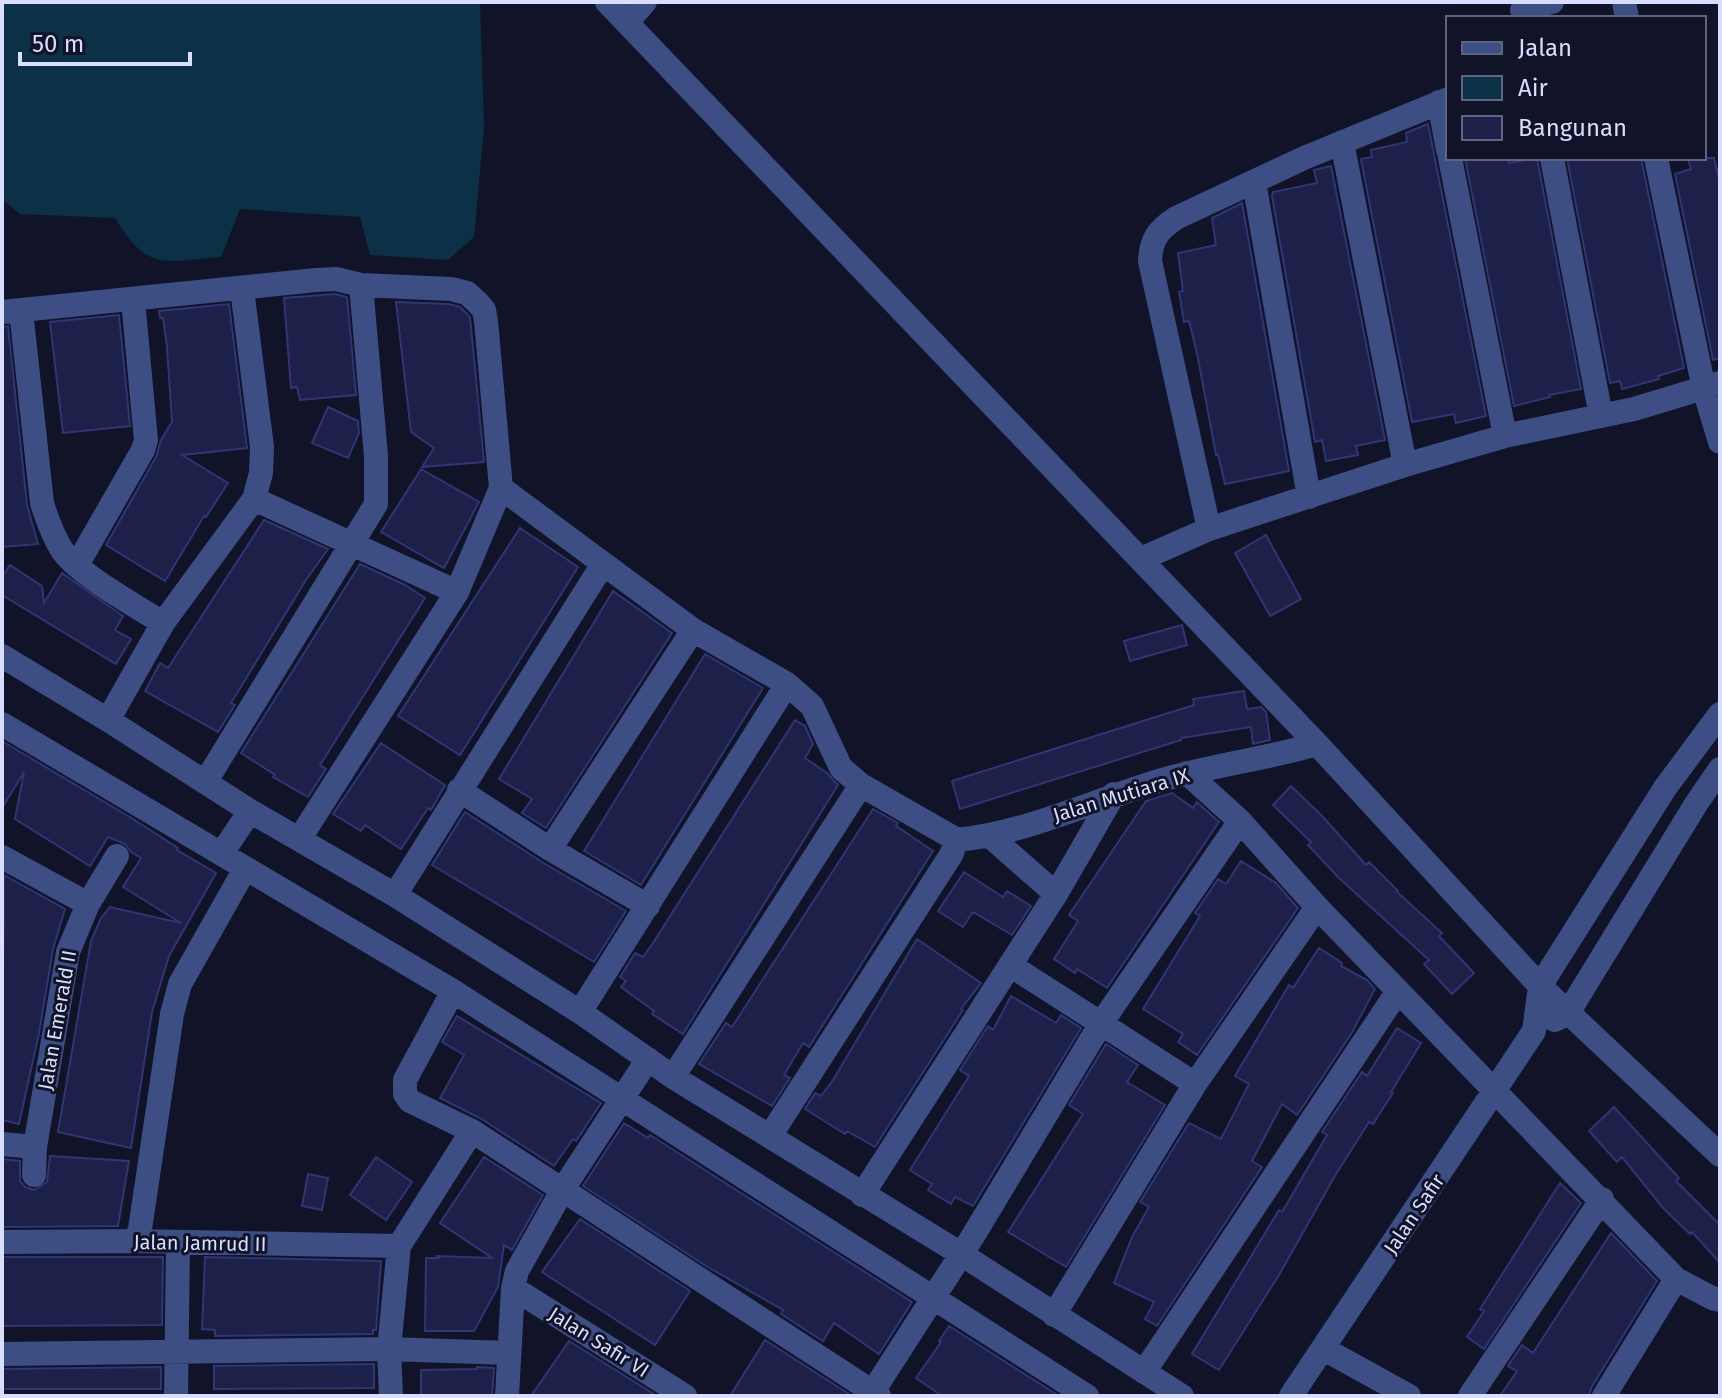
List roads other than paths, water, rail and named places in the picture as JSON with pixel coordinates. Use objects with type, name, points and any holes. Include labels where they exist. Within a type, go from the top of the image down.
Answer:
[{"type":"street","points":[[607,2],[1317,744],[1540,986],[1720,1155]]},
{"type":"street","points":[[627,22],[645,2]]},
{"type":"street","points":[[1522,10],[1552,2]]},
{"type":"street","points":[[1209,529],[1150,261],[1151,248],[1161,228],[1176,218],[1342,142],[1443,101],[1446,130]]},
{"type":"street","points":[[1342,142],[1405,465]]},
{"type":"street","points":[[1450,160],[1505,436]]},
{"type":"street","points":[[1552,160],[1601,416]]},
{"type":"street","points":[[1656,160],[1712,386],[1720,442]]},
{"type":"street","points":[[1254,182],[1309,497]]},
{"type":"street","points":[[163,623],[77,565],[62,551],[42,503],[12,312],[336,279],[361,285],[451,289],[467,293],[484,310],[501,488],[457,592],[300,838]]},
{"type":"street","points":[[206,781],[376,504],[378,488],[361,285]]},
{"type":"street","points":[[108,720],[163,623],[254,499],[261,473],[262,447],[242,289]]},
{"type":"street","points":[[77,565],[146,440],[133,300]]},
{"type":"street","points":[[1141,559],[1209,529],[1405,465],[1505,436],[1634,409],[1712,386]]},
{"type":"street","points":[[501,488],[693,630],[787,684],[812,706],[841,768],[861,785],[957,840],[951,855],[770,1136]]},
{"type":"street","points":[[254,499],[457,592]]},
{"type":"street","points":[[395,895],[603,564]]},
{"type":"street","points":[[550,849],[693,630]]},
{"type":"street","points":[[2,656],[250,811],[395,895],[580,1012],[673,1077],[961,1254],[1182,1396]]},
{"type":"street","points":[[580,1012],[787,684]]},
{"type":"street","points":[[1534,1031],[1540,986],[1665,788],[1720,714]]},
{"type":"street","points":[[2,724],[453,991],[1087,1396]]},
{"type":"street","name":"Jalan Mutiara IX","points":[[957,840],[991,837],[1114,794],[1187,773],[1317,744]]},
{"type":"street","points":[[1534,1031],[1568,1013],[1720,769]]},
{"type":"street","points":[[1187,773],[1240,821],[1317,907],[1676,1279],[1720,1300]]},
{"type":"street","points":[[673,1077],[861,785]]},
{"type":"street","points":[[459,790],[550,849],[648,906]]},
{"type":"street","points":[[862,1195],[1056,894],[1114,794]]},
{"type":"street","points":[[222,853],[250,811]]},
{"type":"street","points":[[453,991],[405,1080],[405,1094],[410,1101],[472,1131],[874,1395],[1100,1025],[1240,821]]},
{"type":"street","points":[[991,837],[1056,894]]},
{"type":"street","name":"Jalan Emerald II","points":[[34,1175],[35,1147],[68,952],[88,904],[117,856]]},
{"type":"street","points":[[2,857],[88,904]]},
{"type":"street","points":[[135,1241],[140,1229],[172,1014],[180,984],[245,869]]},
{"type":"street","points":[[1054,1315],[1195,1084],[1317,907]]},
{"type":"street","points":[[1010,965],[1195,1084]]},
{"type":"street","points":[[1144,1372],[1398,991]]},
{"type":"street","name":"Jalan Safir","points":[[1291,1396],[1534,1031]]},
{"type":"street","points":[[507,1396],[513,1288],[517,1271],[563,1189],[648,1059]]},
{"type":"street","points":[[391,1396],[389,1349],[399,1246],[472,1131]]},
{"type":"street","points":[[2,1144],[35,1147]]},
{"type":"street","points":[[1470,1396],[1602,1199]]},
{"type":"street","name":"Jalan Jamrud II","points":[[2,1242],[399,1246]]},
{"type":"street","points":[[176,1396],[178,1244]]},
{"type":"street","points":[[1604,1396],[1676,1279]]},
{"type":"street","name":"Jalan Safir VI","points":[[513,1288],[685,1396]]},
{"type":"street","points":[[2,1354],[389,1349],[508,1353]]},
{"type":"street","points":[[1324,1349],[1409,1396]]},
{"type":"water","points":[[2,2],[480,2],[484,127],[474,237],[448,260],[370,255],[360,217],[240,209],[221,257],[171,261],[148,256],[137,248],[115,218],[20,214],[3,200],[2,194]]}]
